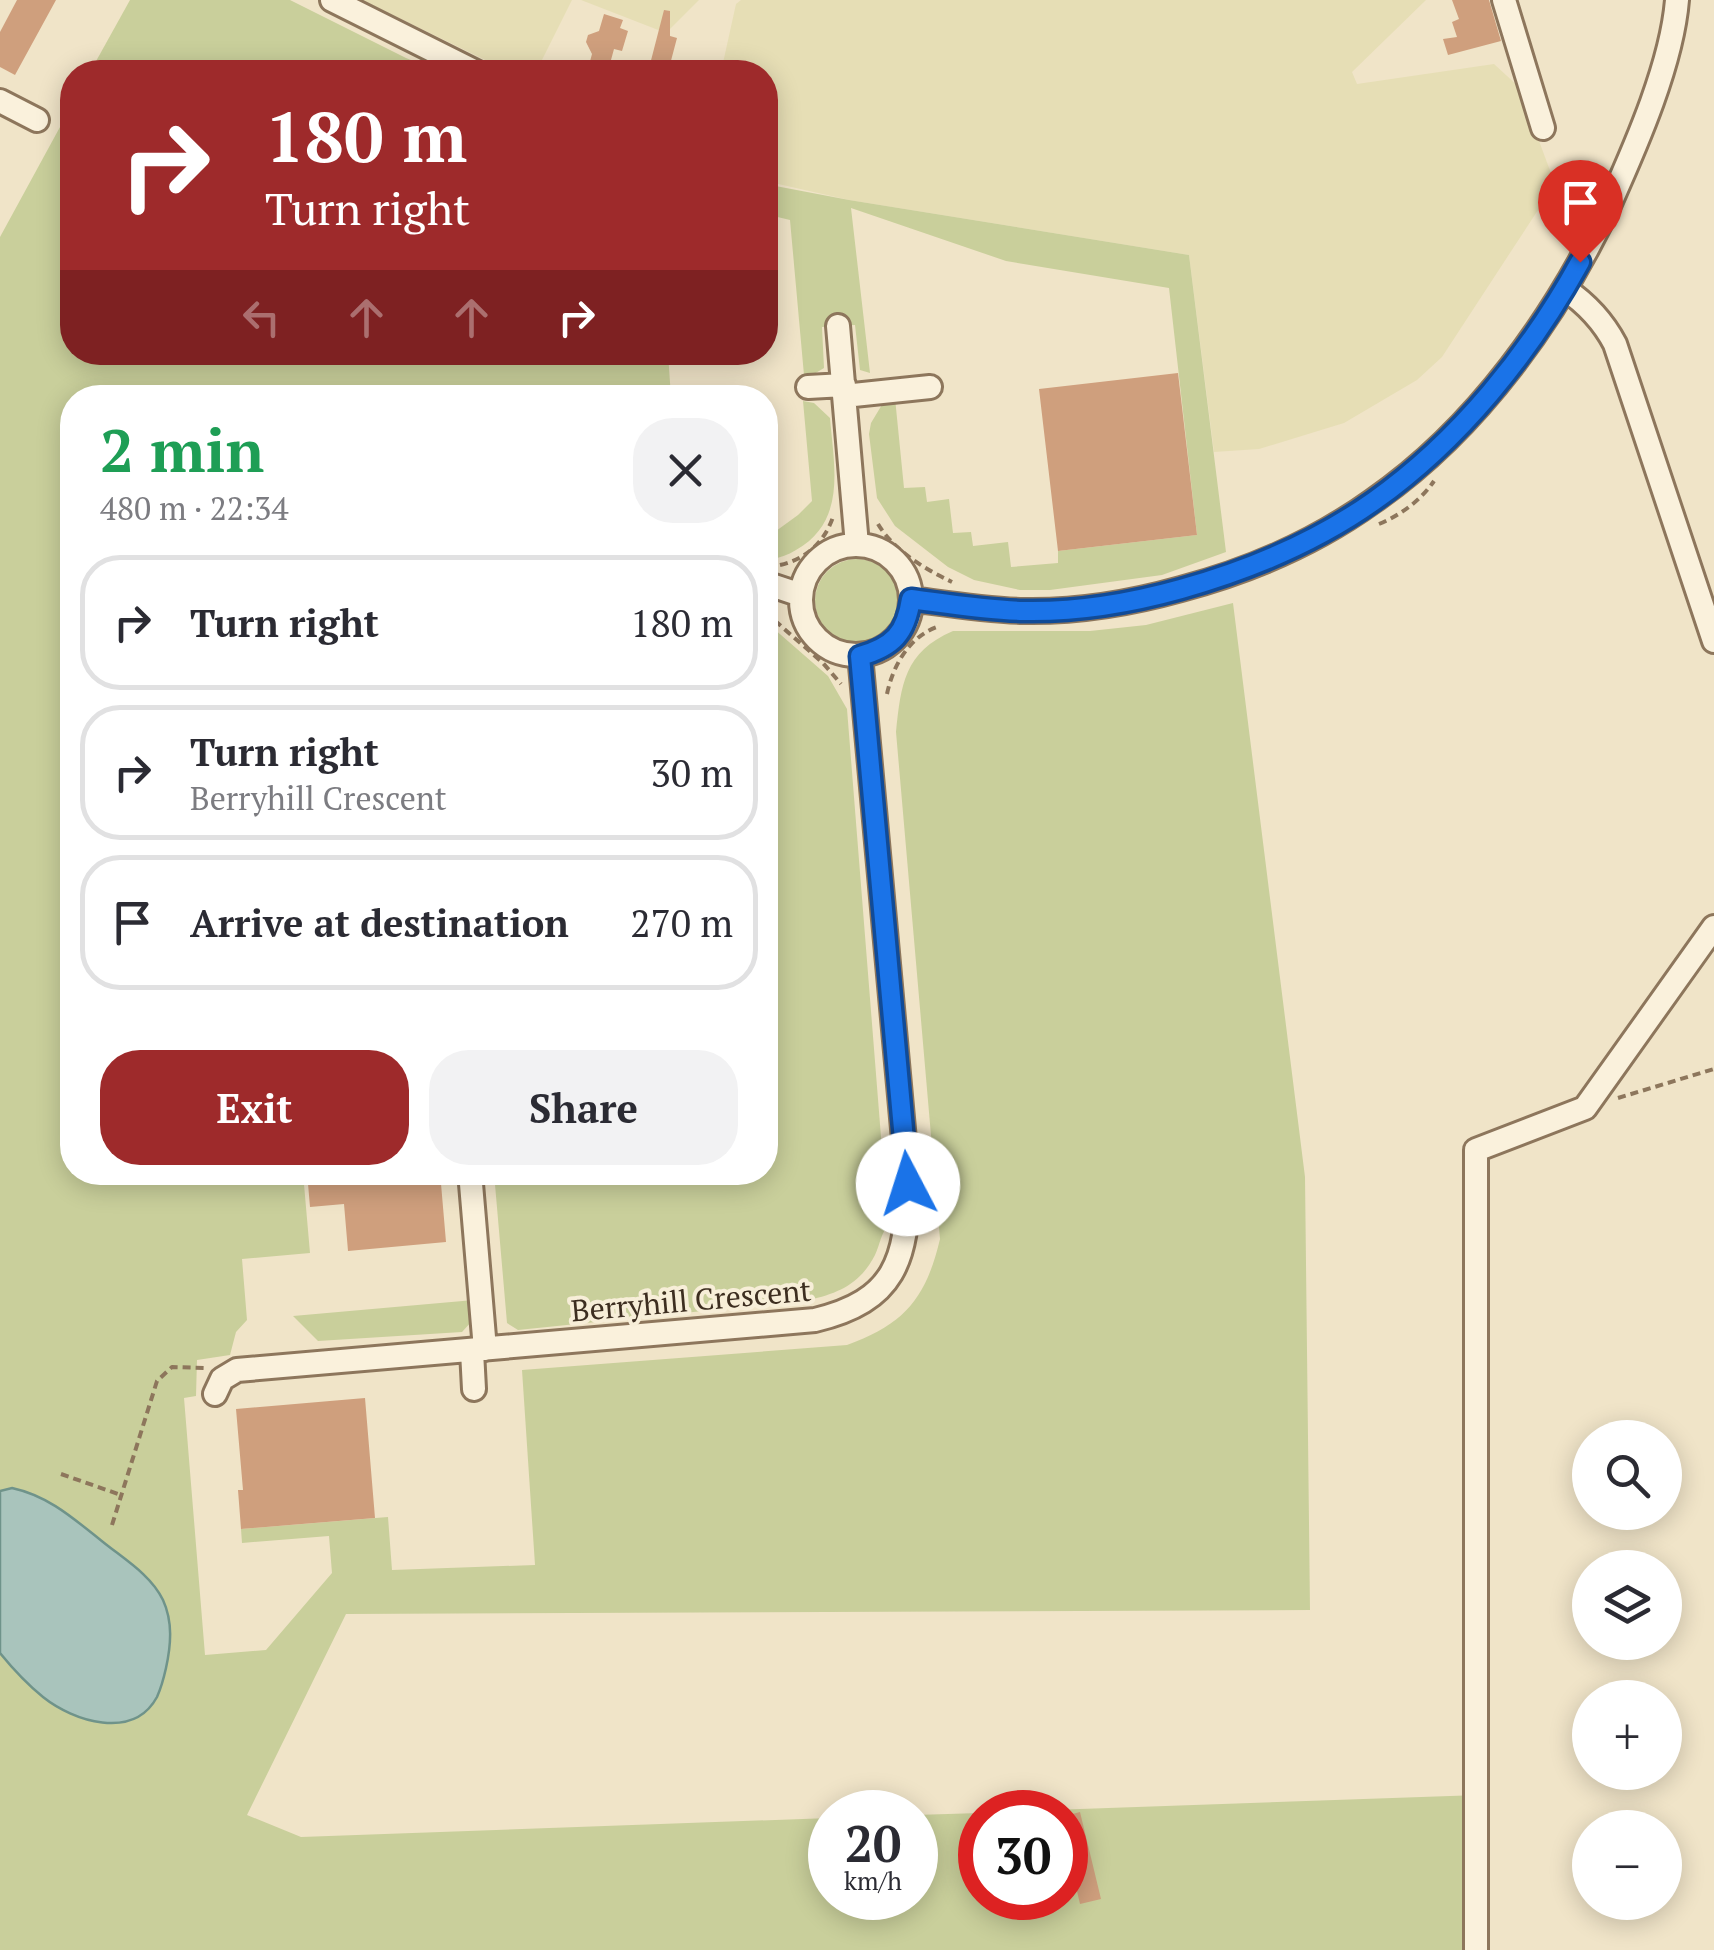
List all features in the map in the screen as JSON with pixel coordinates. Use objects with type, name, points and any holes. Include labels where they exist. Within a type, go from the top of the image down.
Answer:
[{"type":"street","points":[[332,0],[452,60]]},
{"type":"street","points":[[911,599],[1026,611],[1081,608],[1156,596],[1257,565],[1374,501],[1464,421],[1528,344],[1565,289],[1595,234],[1646,120],[1677,0]]},
{"type":"street","points":[[1508,1],[1543,128]]},
{"type":"street","points":[[0,101],[37,120]]},
{"type":"street","points":[[1565,289],[1589,308],[1615,344],[1714,641]]},
{"type":"street","points":[[838,326],[857,545]]},
{"type":"street","points":[[808,387],[930,387]]},
{"type":"street","points":[[857,545],[874,548],[900,567],[911,599],[902,630],[876,652],[860,656],[840,654],[810,632],[802,614],[800,595],[813,564],[841,547],[857,545]]},
{"type":"street","points":[[778,581],[800,595]]},
{"type":"street","name":"Berryhill Crescent","points":[[236,1370],[815,1320],[857,1306],[890,1278],[908,1224],[908,1184],[860,656]]},
{"type":"street","points":[[1476,1950],[1476,1150],[1585,1108],[1714,926]]},
{"type":"street","points":[[471,1185],[478,1350],[474,1389]]},
{"type":"street","points":[[215,1394],[222,1379],[236,1370]]},
{"type":"path","points":[[778,568],[807,554],[824,536],[835,512]]},
{"type":"path","points":[[874,518],[891,542],[916,562],[962,586]]},
{"type":"path","points":[[1585,1108],[1714,1069]]},
{"type":"path","points":[[112,1524],[158,1381],[164,1373],[182,1366],[236,1370]]},
{"type":"path","points":[[61,1474],[121,1495]]},
{"type":"shaded area","points":[[362,0],[572,0],[542,60],[485,60]]},
{"type":"shaded area","points":[[581,0],[699,0],[666,33]]},
{"type":"shaded area","points":[[741,0],[1426,0],[1352,72],[1357,84],[1494,64],[1519,87],[1555,184],[1442,357],[1417,380],[1344,423],[1259,449],[1214,452],[1189,255],[849,200],[778,184],[778,60],[724,60],[736,4]]},
{"type":"green space","points":[[130,0],[290,0],[411,60],[97,60]]},
{"type":"green space","points":[[60,127],[60,365],[669,365],[670,385],[60,385],[60,1185],[304,1185],[310,1253],[242,1259],[247,1320],[236,1332],[230,1355],[197,1360],[196,1396],[184,1398],[205,1655],[266,1650],[332,1573],[329,1536],[242,1543],[241,1529],[388,1517],[392,1570],[535,1565],[522,1370],[847,1345],[884,1328],[910,1306],[928,1278],[940,1239],[896,732],[908,672],[924,649],[953,631],[1090,631],[1146,625],[1233,603],[1305,1177],[1310,1610],[346,1614],[247,1815],[301,1837],[808,1819],[808,1920],[938,1920],[938,1814],[958,1814],[958,1920],[1088,1920],[1088,1809],[1479,1795],[1481,1950],[0,1950],[0,237]]},
{"type":"green space","points":[[778,186],[1189,255],[1226,552],[1162,575],[1050,590],[1020,590],[974,580],[948,567],[895,526],[877,498],[869,434],[883,403],[895,398],[904,488],[925,487],[927,502],[949,499],[953,533],[971,532],[973,546],[1008,542],[1011,567],[1058,563],[1058,551],[1197,535],[1169,288],[1006,261],[851,208],[870,373],[860,370],[855,325],[822,327],[824,368],[804,375],[790,220],[778,217]]},
{"type":"green space","points":[[803,401],[814,403],[830,418],[834,492],[823,524],[812,538],[778,557],[778,530],[812,501]]},
{"type":"green space","points":[[857,559],[880,566],[892,578],[899,601],[892,624],[880,636],[857,643],[834,636],[822,624],[815,601],[822,578],[834,566]]},
{"type":"green space","points":[[778,632],[828,676],[847,709],[888,1225],[863,1273],[848,1286],[809,1300],[518,1330],[507,1323],[495,1185],[778,1185]]},
{"type":"green space","points":[[474,1300],[473,1320],[462,1332],[318,1341],[293,1316]]},
{"type":"water","points":[[12,1488],[38,1497],[71,1517],[144,1575],[163,1600],[170,1634],[164,1675],[157,1697],[133,1719],[102,1722],[70,1713],[37,1692],[0,1653],[0,1491]]},
{"type":"building","points":[[17,0],[56,0],[15,75],[0,67],[0,32]]},
{"type":"building","points":[[1452,0],[1489,0],[1501,41],[1448,55],[1443,39],[1457,37],[1452,22],[1459,19]]},
{"type":"building","points":[[664,10],[670,11],[670,36],[677,38],[671,60],[651,60]]},
{"type":"building","points":[[604,14],[623,20],[620,28],[628,31],[622,51],[614,49],[611,60],[590,60],[588,35],[599,31]]},
{"type":"building","points":[[1178,373],[1197,535],[1058,551],[1039,389]]},
{"type":"building","points":[[308,1185],[441,1185],[446,1242],[348,1251],[344,1204],[310,1207]]},
{"type":"building","points":[[365,1398],[375,1518],[241,1529],[238,1490],[243,1490],[236,1409]]},
{"type":"building","points":[[1088,1845],[1101,1899],[1088,1902]]},
{"type":"route","points":[[908,1184],[860,656],[876,652],[902,630],[911,599],[1026,611],[1099,606],[1208,582],[1257,565],[1313,537],[1374,501],[1464,421],[1528,344],[1580,262]]}]
